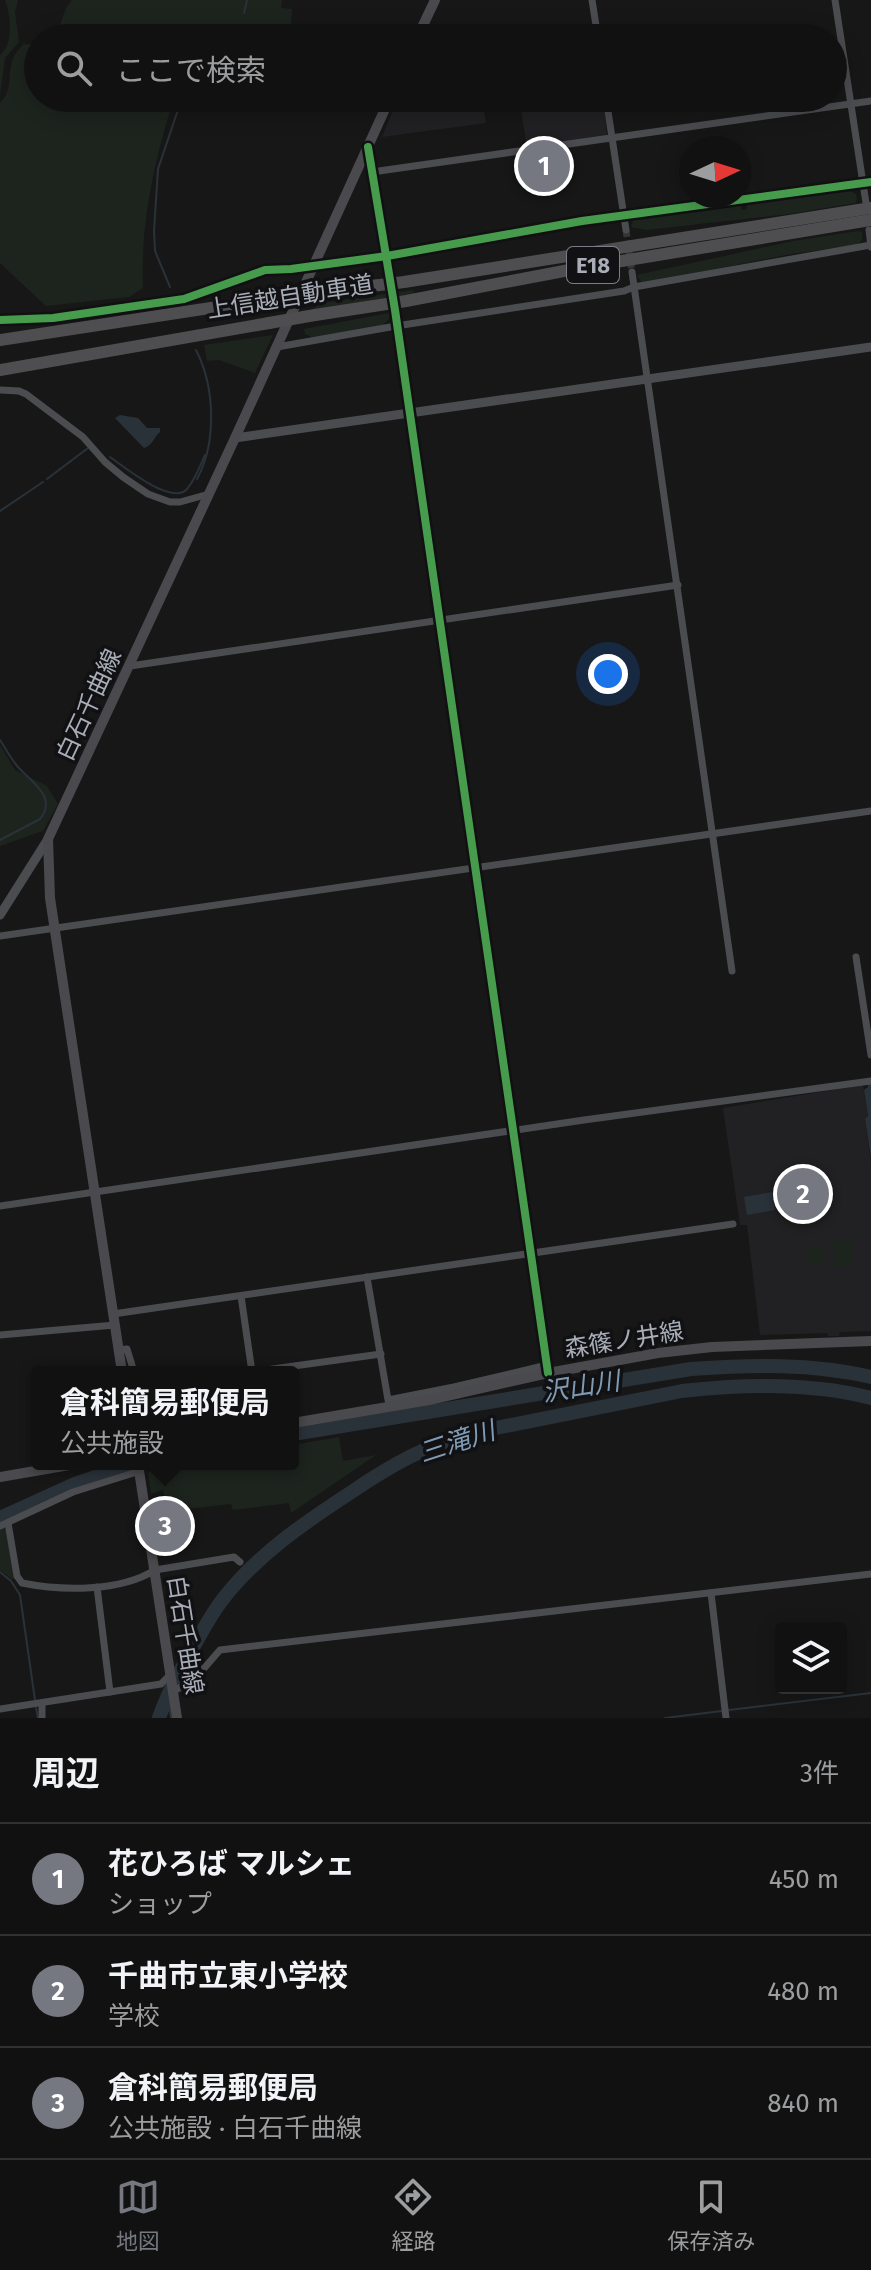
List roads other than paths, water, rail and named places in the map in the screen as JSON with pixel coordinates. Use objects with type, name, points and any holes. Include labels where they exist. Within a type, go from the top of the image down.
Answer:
[{"type":"highway","name":"上信越自動車道","points":[[0,340],[404,282],[868,206]]},
{"type":"highway","name":"上信越自動車道","points":[[0,370],[406,301],[585,267],[870,225]]},
{"type":"main road","points":[[424,24],[435,0]]},
{"type":"main road","name":"白石千曲線","points":[[121,1366],[50,898],[48,839],[384,112]]},
{"type":"main road","name":"森篠ノ井線","points":[[299,1422],[429,1400],[547,1369],[685,1350],[871,1341]]},
{"type":"main road","points":[[0,1477],[40,1470]]},
{"type":"main road","name":"白石千曲線","points":[[139,1470],[177,1718]]},
{"type":"street","points":[[592,0],[596,24]]},
{"type":"street","points":[[835,0],[838,24]]},
{"type":"street","points":[[847,83],[867,183],[868,206]]},
{"type":"street","points":[[847,104],[871,101]]},
{"type":"street","points":[[608,112],[626,230]]},
{"type":"street","points":[[372,172],[794,112]]},
{"type":"street","points":[[368,147],[389,273]]},
{"type":"street","points":[[0,320],[53,318],[184,299],[265,270],[387,256],[623,215],[867,183]]},
{"type":"street","points":[[277,347],[624,291],[871,246],[870,225]]},
{"type":"street","points":[[632,272],[732,971]]},
{"type":"street","points":[[367,1277],[388,1400],[547,1369],[395,310]]},
{"type":"street","points":[[235,438],[871,347]]},
{"type":"street","points":[[0,390],[26,394],[83,437],[105,462],[148,494],[170,502],[209,494]]},
{"type":"street","points":[[130,666],[678,585]]},
{"type":"street","points":[[0,936],[871,811]]},
{"type":"street","points":[[0,915],[48,839]]},
{"type":"street","points":[[856,957],[871,1055]]},
{"type":"street","points":[[0,1206],[871,1081]]},
{"type":"street","points":[[0,1335],[114,1320],[241,1296],[733,1224]]},
{"type":"street","points":[[241,1296],[250,1366]]},
{"type":"street","points":[[119,1350],[127,1349],[132,1366]]},
{"type":"street","points":[[294,1366],[381,1354]]},
{"type":"street","points":[[134,1470],[73,1492],[4,1524],[17,1576],[22,1583],[62,1588],[97,1587],[144,1577],[155,1570],[234,1557],[240,1562]]},
{"type":"street","points":[[173,1690],[193,1681],[220,1650],[871,1574]]},
{"type":"street","points":[[97,1587],[110,1692]]},
{"type":"street","points":[[711,1593],[726,1718]]},
{"type":"street","points":[[0,1709],[161,1684],[171,1674]]},
{"type":"street","points":[[42,1703],[42,1718]]},
{"type":"waterway","points":[[244,13],[247,0]]},
{"type":"waterway","points":[[170,287],[155,251],[154,231],[158,169],[177,112]]},
{"type":"waterway","points":[[196,350],[207,381],[211,414],[208,448],[197,479]]},
{"type":"waterway","points":[[47,479],[88,448]]},
{"type":"waterway","points":[[110,457],[148,483],[171,493],[180,493],[190,485],[205,455]]},
{"type":"waterway","points":[[0,511],[43,482]]},
{"type":"waterway","points":[[0,740],[15,764],[41,790],[46,804],[40,819],[0,840]]},
{"type":"waterway","name":"沢山川","points":[[299,1433],[691,1369],[781,1366],[826,1369],[871,1377]]},
{"type":"waterway","name":"三滝川","points":[[159,1718],[176,1679],[209,1620],[236,1583],[282,1541],[316,1516],[410,1456],[476,1432],[682,1391],[777,1386],[824,1389],[871,1398]]},
{"type":"waterway","name":"沢山川","points":[[0,1518],[75,1484],[116,1470]]},
{"type":"waterway","points":[[0,1572],[20,1595],[35,1700]]},
{"type":"waterway","points":[[729,1710],[871,1693]]},
{"type":"waterway","points":[[168,1695],[171,1718]]},
{"type":"waterway","points":[[36,1708],[38,1718]]},
{"type":"waterway","points":[[665,1718],[722,1711]]},
{"type":"tunnel","points":[[626,230],[632,272]]},
{"type":"place","name":"花ひろば マルシェ","points":[[544,166]]},
{"type":"place","name":"千曲市立東小学校","points":[[803,1194]]},
{"type":"place","name":"倉科簡易郵便局","points":[[165,1526]]}]
